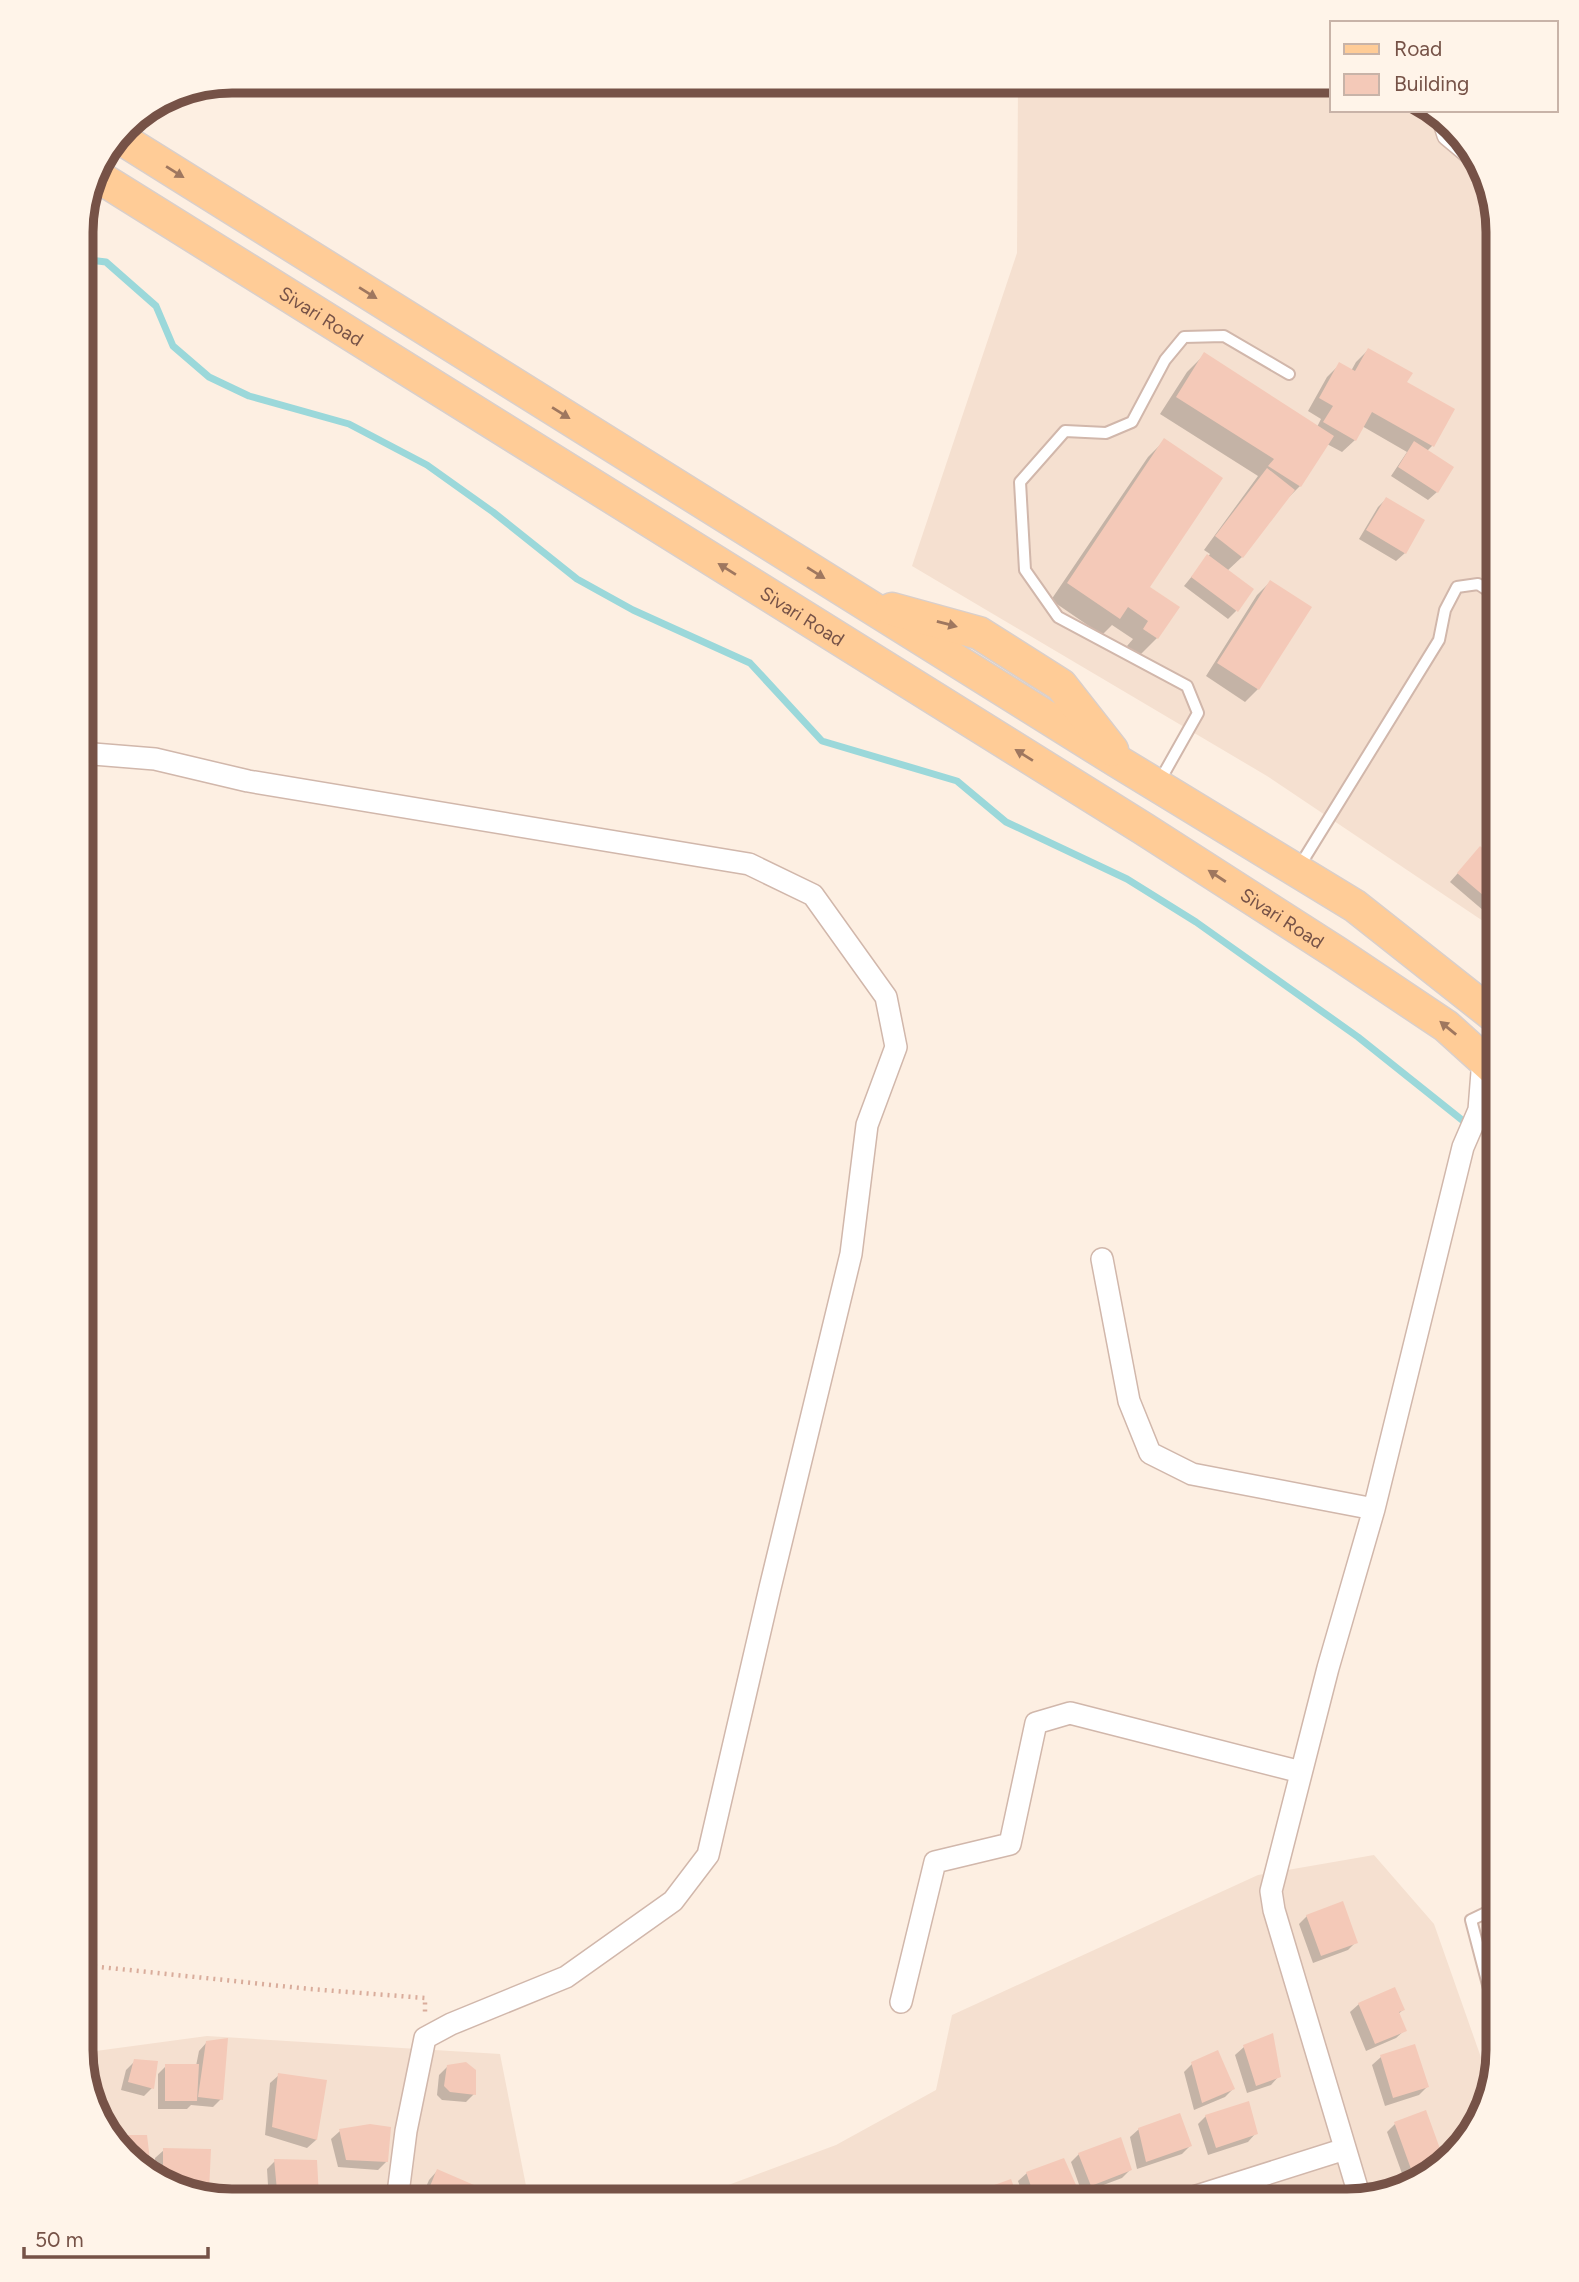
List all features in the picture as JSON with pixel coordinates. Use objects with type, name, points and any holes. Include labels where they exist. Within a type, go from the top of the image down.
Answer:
[{"type":"main road","points":[[127,142],[1157,786],[1355,906],[1486,1008]]},
{"type":"main road","name":"Sivari Road","points":[[103,180],[1155,836],[1446,1026],[1486,1062]]},
{"type":"street","points":[[93,754],[155,759],[248,781],[749,864],[813,895],[886,997],[896,1047],[867,1125],[851,1254],[769,1588],[708,1855],[673,1901],[566,1977],[451,2024],[425,2038],[406,2132],[399,2189]]},
{"type":"street","points":[[1357,2188],[1274,1910],[1271,1891],[1374,1508],[1463,1147],[1486,1112]]},
{"type":"street","points":[[1102,1259],[1129,1401],[1150,1453],[1192,1474],[1374,1508]]},
{"type":"street","points":[[901,2002],[935,1862],[1010,1844],[1036,1724],[1070,1713],[1301,1772]]},
{"type":"street","points":[[1221,2189],[1345,2149]]},
{"type":"lane","points":[[1157,786],[1198,713],[1187,686],[1058,617],[1025,570],[1020,482],[1065,432],[1106,433],[1132,422],[1165,360],[1184,337],[1224,336],[1289,374]]},
{"type":"lane","points":[[1297,871],[1438,640],[1445,610],[1457,587],[1478,584],[1486,589]]},
{"type":"lane","points":[[1486,1913],[1471,1920],[1486,1975]]},
{"type":"path","points":[[93,1966],[425,1998],[425,2038]]},
{"type":"shaded area","points":[[1018,93],[1330,93],[1330,112],[1417,112],[1445,134],[1468,162],[1482,196],[1486,232],[1486,924],[1267,776],[912,566],[1017,253]]},
{"type":"shaded area","points":[[1374,1855],[1434,1924],[1485,2069],[1482,2086],[1468,2120],[1445,2148],[1417,2171],[1383,2185],[1347,2189],[717,2189],[836,2145],[936,2090],[952,2015],[1258,1875]]},
{"type":"shaded area","points":[[207,2036],[500,2054],[527,2189],[223,2189],[196,2185],[162,2171],[122,2135],[111,2120],[97,2086],[93,2051]]},
{"type":"building","points":[[1368,348],[1413,373],[1407,382],[1455,409],[1434,447],[1372,412],[1356,441],[1323,422],[1333,406],[1319,398],[1339,362],[1355,371]]},
{"type":"building","points":[[1204,352],[1334,436],[1301,487],[1268,466],[1274,459],[1176,397]]},
{"type":"building","points":[[1164,438],[1223,478],[1150,587],[1180,607],[1158,639],[1143,629],[1148,621],[1128,607],[1120,619],[1067,583]]},
{"type":"building","points":[[1414,441],[1454,467],[1438,493],[1398,467]]},
{"type":"building","points":[[1267,468],[1295,490],[1243,558],[1215,536]]},
{"type":"building","points":[[1386,497],[1425,520],[1406,554],[1366,530]]},
{"type":"building","points":[[1207,554],[1254,589],[1238,612],[1191,577]]},
{"type":"building","points":[[1270,580],[1312,607],[1259,690],[1217,663]]},
{"type":"building","points":[[1480,846],[1486,851],[1486,898],[1457,873]]},
{"type":"building","points":[[1343,1901],[1358,1943],[1321,1956],[1306,1915]]},
{"type":"building","points":[[1395,1987],[1405,2010],[1399,2012],[1407,2031],[1375,2044],[1358,2003]]},
{"type":"building","points":[[1273,2033],[1281,2077],[1256,2086],[1243,2045]]},
{"type":"building","points":[[228,2038],[223,2100],[198,2097],[206,2041]]},
{"type":"building","points":[[1415,2044],[1429,2087],[1393,2098],[1380,2055]]},
{"type":"building","points":[[1218,2050],[1235,2089],[1202,2103],[1191,2062]]},
{"type":"building","points":[[134,2059],[158,2061],[154,2089],[128,2082]]},
{"type":"building","points":[[466,2062],[476,2070],[476,2095],[450,2092],[444,2086],[447,2065]]},
{"type":"building","points":[[165,2064],[199,2064],[197,2101],[165,2101]]},
{"type":"building","points":[[278,2073],[327,2080],[317,2140],[272,2127]]},
{"type":"building","points":[[1249,2101],[1258,2134],[1216,2148],[1205,2115]]},
{"type":"building","points":[[1426,2110],[1441,2152],[1429,2162],[1411,2169],[1394,2122]]},
{"type":"building","points":[[1180,2113],[1192,2146],[1146,2162],[1138,2128]]},
{"type":"building","points":[[370,2124],[391,2127],[388,2162],[346,2160],[339,2129]]},
{"type":"building","points":[[122,2135],[147,2135],[150,2162]]},
{"type":"building","points":[[1121,2137],[1132,2170],[1091,2186],[1078,2153]]},
{"type":"building","points":[[163,2148],[211,2149],[209,2187],[196,2185],[163,2171]]},
{"type":"building","points":[[1064,2158],[1078,2189],[1032,2189],[1026,2172]]},
{"type":"building","points":[[274,2159],[317,2160],[319,2189],[277,2189]]},
{"type":"building","points":[[437,2169],[474,2185],[472,2189],[429,2189]]},
{"type":"building","points":[[1011,2179],[1015,2189],[983,2189]]},
{"type":"waterway","points":[[93,260],[106,262],[156,306],[173,346],[209,377],[249,396],[349,424],[427,465],[493,512],[577,579],[633,610],[750,663],[822,741],[957,781],[1006,822],[1127,879],[1196,922],[1358,1037],[1462,1120]]}]
